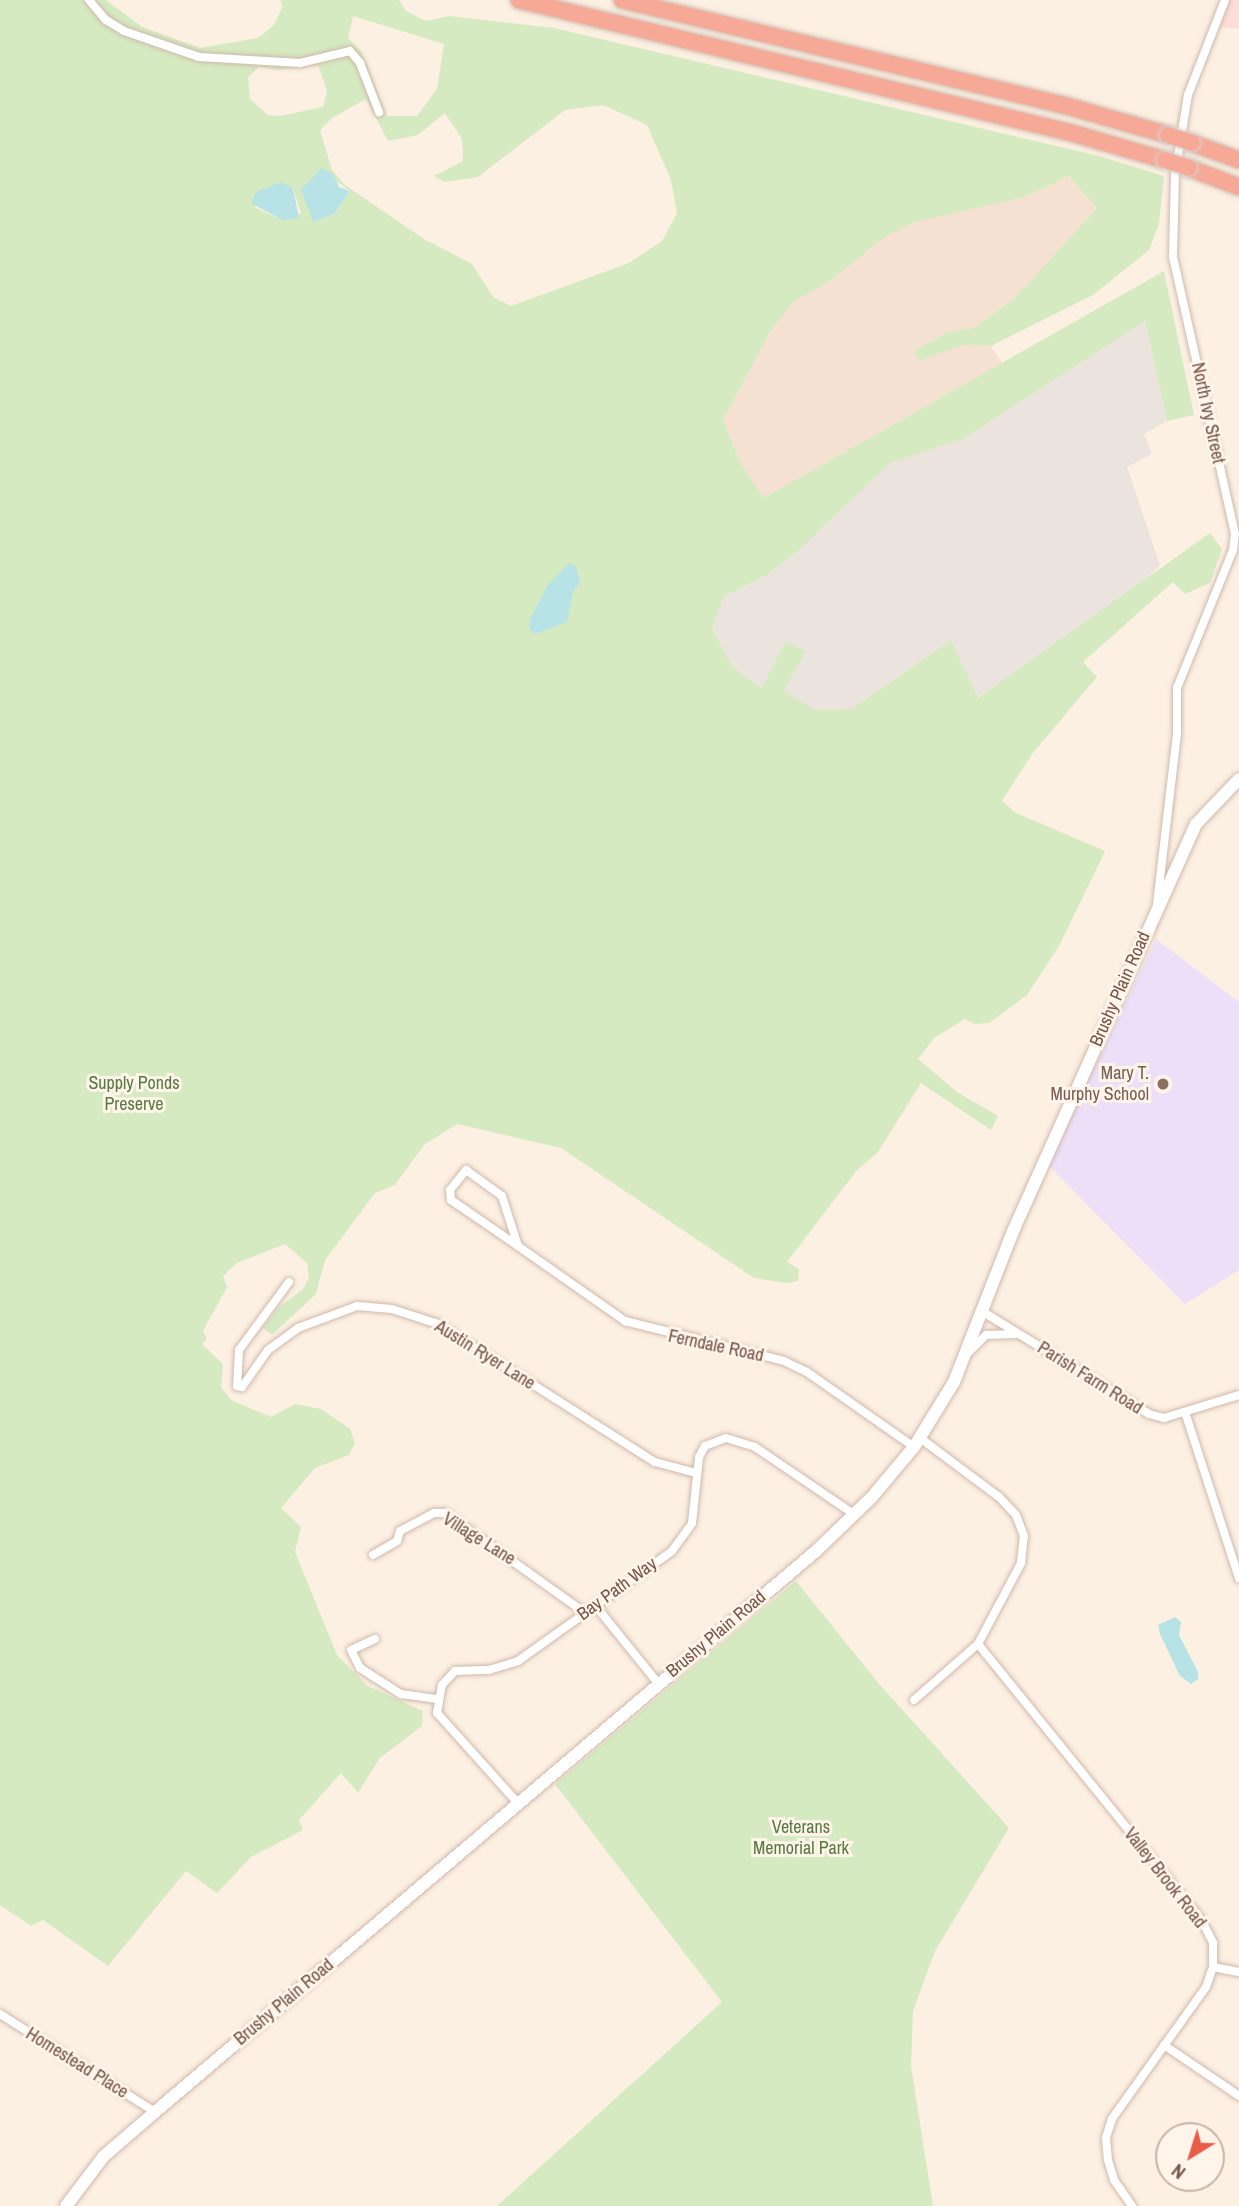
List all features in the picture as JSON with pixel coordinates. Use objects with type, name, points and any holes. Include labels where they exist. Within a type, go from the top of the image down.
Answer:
[{"type":"highway","points":[[519,0],[1072,133],[1195,170],[1239,189]]},
{"type":"highway","points":[[622,0],[1067,106],[1168,135],[1239,160]]},
{"type":"main road","name":"Brushy Plain Road","points":[[66,2206],[104,2156],[516,1801],[855,1515],[917,1442],[945,1400],[980,1310],[1156,907],[1196,824],[1239,779]]},
{"type":"street","points":[[89,0],[106,20],[124,31],[199,57],[300,63],[350,51],[360,64],[379,112]]},
{"type":"street","name":"North Ivy Street","points":[[1156,907],[1177,733],[1177,688],[1233,550],[1235,534],[1174,256],[1175,174],[1188,95],[1225,0]]},
{"type":"street","name":"Ferndale Road","points":[[518,1246],[502,1196],[466,1170],[450,1190],[451,1200],[625,1321],[784,1361],[807,1371],[999,1497],[1016,1515],[1024,1536],[1021,1563],[978,1644]]},
{"type":"street","name":"Austin Ryer Lane","points":[[289,1282],[239,1350],[234,1377],[237,1386],[242,1387],[268,1350],[298,1328],[357,1306],[392,1309],[438,1324],[655,1462],[696,1474]]},
{"type":"street","name":"Parish Farm Road","points":[[980,1310],[1149,1414],[1164,1418],[1239,1395]]},
{"type":"street","name":"Parish Farm Road","points":[[962,1359],[986,1335],[1023,1336]]},
{"type":"street","points":[[1185,1412],[1239,1578]]},
{"type":"street","name":"Bay Path Way","points":[[436,1699],[442,1685],[456,1671],[489,1670],[518,1661],[683,1538],[692,1523],[696,1474],[705,1446],[715,1440],[737,1440],[776,1460],[855,1515]]},
{"type":"street","name":"Village Lane","points":[[373,1555],[397,1541],[400,1531],[434,1513],[444,1513],[584,1612]]},
{"type":"street","points":[[595,1605],[658,1683]]},
{"type":"street","points":[[375,1639],[351,1650],[360,1668],[401,1694],[436,1699],[437,1713],[448,1728],[516,1801]]},
{"type":"street","points":[[914,1700],[978,1644]]},
{"type":"street","name":"Valley Brook Road","points":[[978,1644],[1202,1922],[1213,1943],[1213,1968]]},
{"type":"street","points":[[1132,2206],[1114,2180],[1106,2138],[1112,2119],[1206,1987],[1213,1968],[1239,1972]]},
{"type":"street","name":"Homestead Place","points":[[0,2014],[155,2112]]},
{"type":"street","points":[[1164,2045],[1239,2096]]},
{"type":"shaded area","points":[[1225,0],[1239,0],[1239,29],[1214,27]]},
{"type":"shaded area","points":[[1068,176],[1098,207],[1013,300],[973,328],[949,332],[919,361],[962,345],[991,346],[1002,363],[764,498],[740,462],[723,420],[770,332],[793,302],[829,282],[886,236],[916,222],[1024,197]]},
{"type":"shaded area","points":[[1145,321],[1167,421],[1144,434],[1152,454],[1127,467],[1160,565],[1126,597],[977,698],[951,640],[852,709],[815,710],[784,691],[785,643],[763,688],[732,666],[712,628],[724,596],[767,575],[799,550],[890,463],[963,439]]},
{"type":"shaded area","name":"Mary T. Murphy School","points":[[1156,939],[1239,1002],[1239,1270],[1185,1304],[1048,1165]]},
{"type":"green space","name":"Supply Ponds Preserve","points":[[0,0],[106,0],[142,27],[200,48],[258,38],[274,25],[283,6],[280,0],[399,0],[406,11],[426,21],[449,16],[554,28],[1099,156],[1164,176],[1159,224],[1149,250],[1093,295],[991,346],[962,345],[919,361],[914,351],[949,332],[973,328],[1013,300],[1097,208],[1069,176],[1024,197],[916,222],[886,236],[829,282],[793,302],[770,332],[723,420],[740,462],[764,498],[1164,271],[1194,415],[1167,421],[1145,321],[963,439],[890,463],[799,550],[767,575],[724,596],[712,628],[732,666],[762,688],[785,642],[806,651],[784,691],[815,710],[852,709],[951,640],[978,698],[1210,533],[1222,549],[1210,583],[1185,594],[1173,582],[1083,662],[1097,677],[1032,754],[1002,801],[1016,813],[1105,851],[1059,946],[1027,995],[989,1023],[974,1024],[965,1019],[934,1038],[918,1059],[957,1092],[998,1116],[991,1130],[921,1083],[878,1152],[857,1170],[787,1262],[799,1269],[798,1281],[786,1283],[754,1278],[561,1148],[457,1124],[424,1145],[395,1185],[375,1193],[325,1260],[316,1294],[272,1335],[263,1328],[279,1307],[302,1290],[309,1278],[307,1263],[285,1244],[237,1263],[223,1276],[227,1287],[203,1331],[207,1339],[202,1344],[223,1364],[221,1387],[231,1400],[271,1417],[295,1404],[321,1409],[350,1429],[355,1443],[349,1455],[315,1468],[281,1508],[301,1527],[295,1552],[337,1655],[368,1686],[423,1711],[422,1726],[380,1758],[358,1793],[341,1773],[299,1820],[303,1830],[251,1857],[217,1893],[186,1871],[108,1966],[43,1920],[31,1926],[0,1905]],"holes":[[[353,16],[444,44],[437,89],[417,116],[387,116],[362,52],[348,38]],[[318,65],[327,91],[323,107],[280,116],[268,115],[250,99],[248,77],[259,67],[278,70]],[[366,99],[388,141],[418,135],[445,113],[462,139],[463,161],[434,176],[444,182],[478,177],[565,110],[603,105],[647,125],[671,180],[677,213],[662,241],[629,263],[511,306],[493,297],[472,264],[424,239],[345,185],[332,170],[320,130],[332,118]],[[336,181],[350,191],[334,214],[313,222]],[[293,188],[301,213],[282,220],[254,207]]]},
{"type":"green space","name":"Veterans Memorial Park","points":[[796,1581],[880,1685],[1009,1828],[935,1951],[913,2011],[911,2066],[933,2206],[497,2206],[722,2002],[555,1784]]},
{"type":"water","points":[[322,168],[333,174],[339,187],[350,191],[334,214],[313,222],[301,189]]},
{"type":"water","points":[[281,182],[293,188],[299,218],[282,220],[251,203],[256,192]]},
{"type":"water","points":[[569,563],[576,567],[580,582],[573,592],[567,622],[535,634],[529,628],[531,617],[548,585]]},
{"type":"water","points":[[1175,1617],[1181,1622],[1179,1635],[1198,1672],[1198,1679],[1191,1684],[1180,1676],[1160,1634],[1158,1625]]},
{"type":"place","name":"Mary T. Murphy School","points":[[1163,1084]]}]
